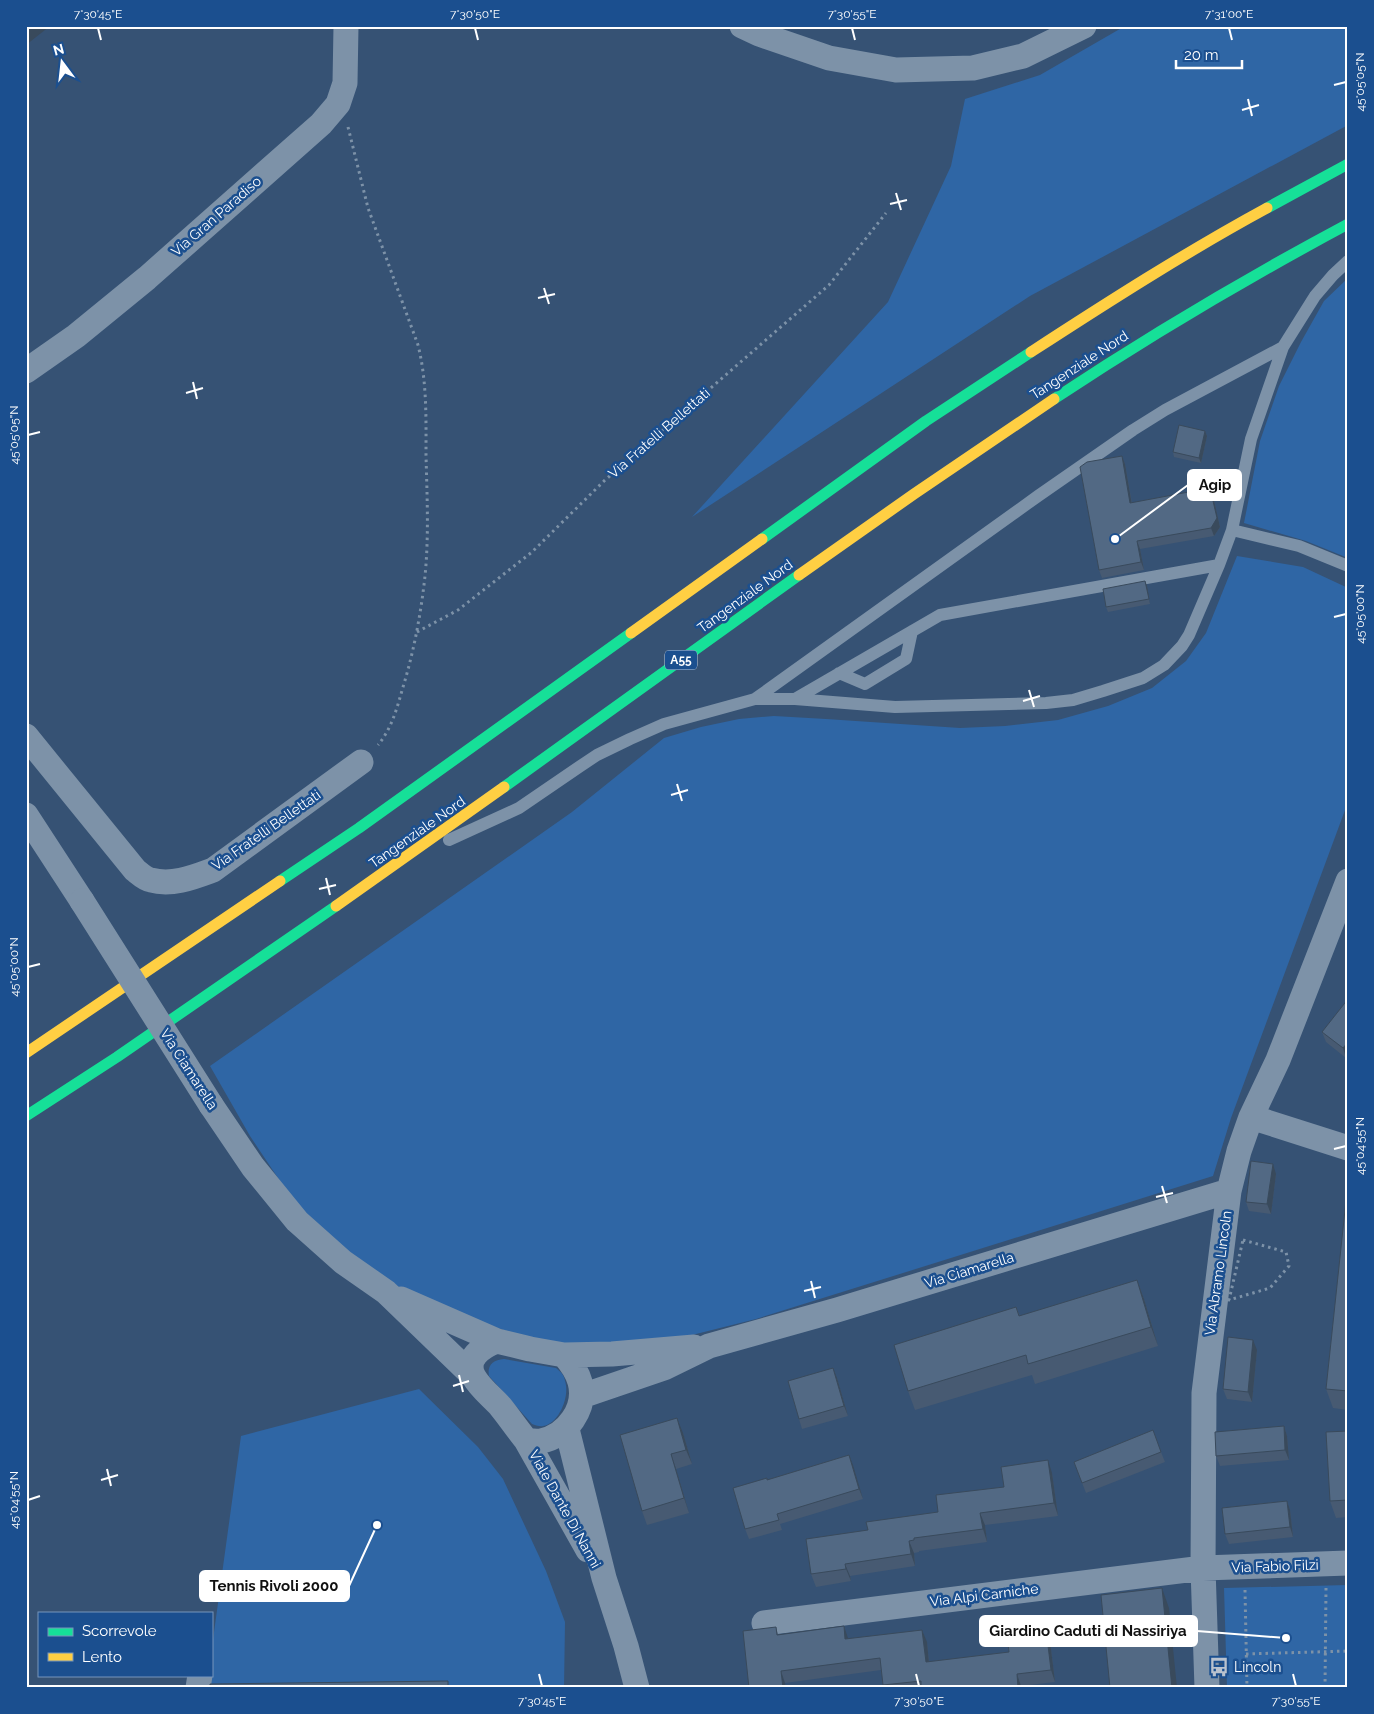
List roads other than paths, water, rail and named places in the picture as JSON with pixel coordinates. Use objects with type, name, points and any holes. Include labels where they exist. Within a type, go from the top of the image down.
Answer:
[{"type":"highway","points":[[26,1053],[359,828],[926,421],[1086,316],[1226,230],[1348,164]]},
{"type":"highway","name":"Tangenziale Nord","points":[[26,1116],[85,1079],[404,860],[867,526],[1004,431],[1226,291],[1348,224]]},
{"type":"street","name":"Via Gran Paradiso","points":[[26,371],[76,336],[147,278],[321,124],[338,104],[345,83],[346,26]]},
{"type":"street","points":[[742,26],[759,34],[829,58],[896,70],[973,68],[1023,56],[1084,26]]},
{"type":"street","name":"Via Fratelli Bellettati","points":[[26,736],[134,870],[149,880],[162,882],[188,879],[213,870],[361,762]]},
{"type":"street","name":"Via Ciamarella","points":[[26,815],[211,1105],[253,1167],[296,1222],[343,1262],[386,1292],[473,1376]]},
{"type":"street","name":"Via Abramo Lincoln","points":[[1207,1688],[1203,1568],[1204,1393],[1229,1191],[1239,1150],[1251,1118],[1278,1060],[1348,881]]},
{"type":"street","points":[[1251,1118],[1348,1148]]},
{"type":"street","name":"Via Ciamarella","points":[[582,1396],[664,1368],[709,1346],[837,1310],[1229,1191]]},
{"type":"street","name":"Via Ciamarella","points":[[386,1292],[497,1340]]},
{"type":"street","points":[[497,1340],[530,1349],[564,1355],[575,1368],[581,1383],[582,1396],[577,1414],[566,1429],[554,1438],[539,1442],[526,1440],[473,1376],[472,1365],[475,1354],[484,1346],[497,1340]]},
{"type":"street","name":"Via Ciamarella","points":[[564,1355],[612,1354],[709,1346]]},
{"type":"street","name":"Viale Dante Di Nanni","points":[[566,1429],[604,1578],[626,1646],[637,1688]]},
{"type":"street","name":"Viale Dante Di Nanni","points":[[526,1440],[604,1578]]},
{"type":"street","name":"Via Fabio Filzi","points":[[1203,1568],[1348,1563]]},
{"type":"street","name":"Via Alpi Carniche","points":[[764,1623],[1203,1568]]},
{"type":"lane","points":[[404,860],[519,808],[579,766],[630,739],[664,724],[755,699],[895,707],[1046,703],[1073,700],[1103,691],[1142,678],[1164,665],[1182,646],[1189,635],[1219,565],[1232,530],[1250,439],[1283,347],[1316,296],[1333,275],[1348,262]]},
{"type":"lane","points":[[755,699],[1133,430],[1165,410],[1283,347]]},
{"type":"lane","points":[[1232,530],[1299,546],[1348,566]]},
{"type":"lane","points":[[795,700],[940,615],[1219,565]]},
{"type":"lane","points":[[839,673],[865,684],[906,659],[912,631]]},
{"type":"place","name":"Agip","points":[[1115,539]]},
{"type":"place","name":"Tennis Rivoli 2000","points":[[377,1525]]},
{"type":"place","name":"Giardino Caduti di Nassiriya","points":[[1286,1638]]},
{"type":"place","name":"Lincoln","points":[[1219,1667]]}]
